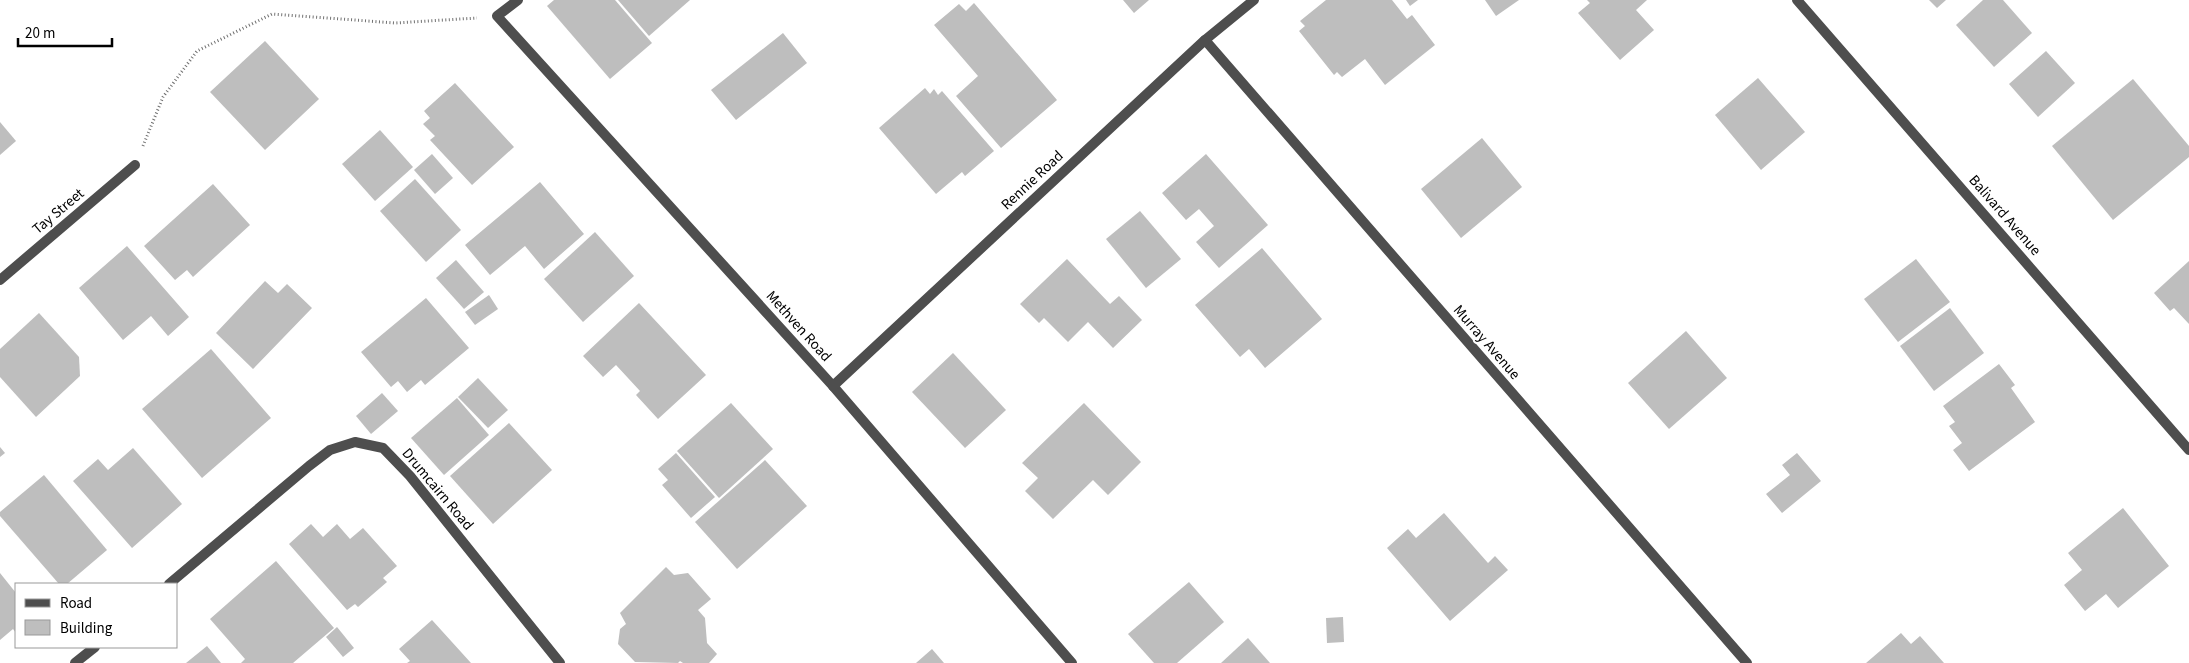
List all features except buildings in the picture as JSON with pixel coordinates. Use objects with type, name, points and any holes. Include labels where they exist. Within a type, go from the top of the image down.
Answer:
[{"type":"street","points":[[497,16],[518,0]]},
{"type":"street","name":"Rennie Road","points":[[833,386],[1205,40],[1254,0]]},
{"type":"street","name":"Balivard Avenue","points":[[1797,0],[2189,450]]},
{"type":"street","name":"Methven Road","points":[[497,16],[833,386],[1072,663]]},
{"type":"street","name":"Murray Avenue","points":[[1205,40],[1748,663]]},
{"type":"street","name":"Tay Street","points":[[0,280],[136,165]]},
{"type":"street","name":"Drumcairn Road","points":[[170,583],[309,466],[330,450],[355,442],[383,448],[410,476],[560,663]]},
{"type":"street","points":[[75,663],[94,648]]},
{"type":"path","points":[[136,165],[163,97],[197,51],[272,14],[395,23],[497,16]]}]
